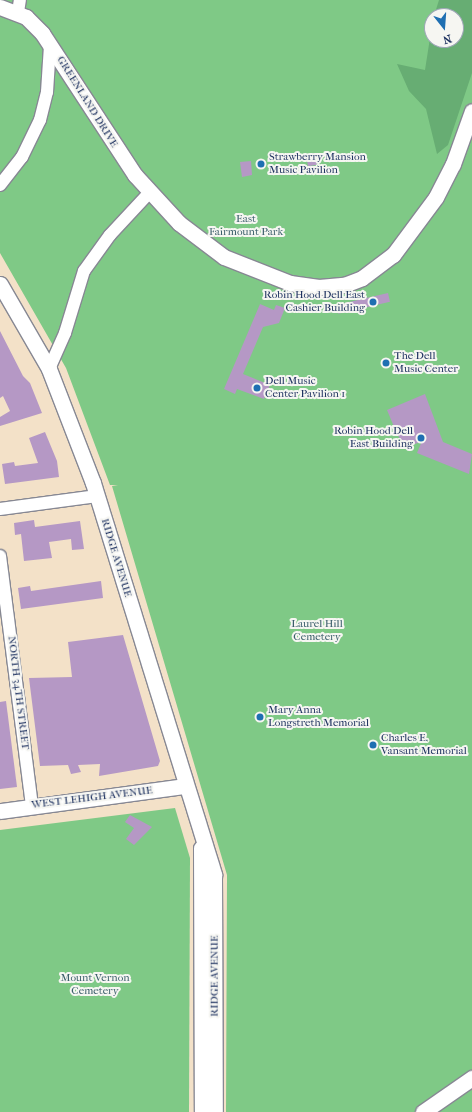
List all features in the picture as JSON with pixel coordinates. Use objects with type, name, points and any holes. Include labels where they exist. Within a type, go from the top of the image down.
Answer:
[{"type":"main road","name":"GREENLAND DRIVE","points":[[0,7],[19,6],[33,22],[149,193],[198,240],[233,262],[290,283],[319,287],[344,284],[384,262],[406,241],[445,180],[472,111]]},
{"type":"main road","name":"RIDGE AVENUE","points":[[0,284],[49,369],[97,496],[215,885],[215,1112]]},
{"type":"main road","name":"WEST LEHIGH AVENUE","points":[[0,810],[184,786]]},
{"type":"main road","name":"RIDGE AVENUE","points":[[202,843],[202,1112]]},
{"type":"main road","points":[[423,1112],[472,1078]]},
{"type":"street","points":[[0,185],[22,157],[40,120],[47,92],[50,46]]},
{"type":"street","points":[[49,369],[65,333],[84,271],[110,235],[149,193]]},
{"type":"street","points":[[0,509],[97,496]]},
{"type":"street","name":"NORTH 34TH STREET","points":[[0,556],[3,600],[32,806]]},
{"type":"green space","points":[[0,0],[472,0],[472,1112],[226,1112],[227,875],[112,486],[118,485],[110,485],[66,368],[0,253]]},
{"type":"green space","points":[[439,0],[472,0],[472,73],[448,145],[437,154],[426,109],[409,91],[397,64],[425,70],[428,48],[464,48],[464,8],[436,8]]},
{"type":"green space","name":"Mount Vernon Cemetery","points":[[175,808],[190,858],[189,1112],[0,1112],[0,830]]},
{"type":"building","points":[[315,153],[317,165],[308,166],[306,154]]},
{"type":"building","points":[[251,161],[252,175],[242,177],[240,162]]},
{"type":"building","points":[[388,293],[390,302],[338,314],[336,305]]},
{"type":"building","points":[[260,304],[274,310],[276,305],[285,308],[279,323],[263,327],[243,374],[270,385],[264,399],[237,389],[235,394],[224,389]]},
{"type":"building","points":[[0,331],[23,376],[30,383],[42,413],[0,426],[0,417],[10,411],[3,396],[0,398]]},
{"type":"building","name":"Robin Hood Dell East Building","points":[[425,394],[443,442],[472,454],[469,474],[417,453],[422,441],[406,448],[397,434],[387,410]]},
{"type":"building","points":[[45,432],[57,461],[59,477],[5,484],[2,464],[14,462],[15,466],[38,463],[29,438]]},
{"type":"building","points":[[34,520],[35,527],[80,521],[84,549],[72,550],[71,539],[49,542],[52,558],[24,561],[21,534],[15,535],[14,523]]},
{"type":"building","points":[[101,581],[103,598],[21,609],[18,588],[30,586],[31,591]]},
{"type":"building","points":[[123,635],[160,761],[158,766],[99,776],[100,764],[78,765],[81,772],[71,774],[68,765],[40,766],[29,678],[72,677],[68,642]]},
{"type":"building","points":[[6,701],[17,787],[0,789],[0,702]]},
{"type":"building","points":[[130,815],[152,827],[134,845],[126,839],[134,828],[125,822]]},
{"type":"place","name":"Strawberry Mansion Music Pavilion","points":[[261,164]]},
{"type":"place","name":"Robin Hood Dell East Cashier Building","points":[[373,302]]},
{"type":"place","name":"The Dell Music Center","points":[[386,363]]},
{"type":"place","name":"Dell Music Center Pavilion 1","points":[[257,388]]},
{"type":"place","name":"Robin Hood Dell East Building","points":[[421,438]]},
{"type":"place","name":"Mary Anna Longstreth Memorial","points":[[260,717]]},
{"type":"place","name":"Charles E. Vansant Memorial","points":[[373,745]]},
{"type":"park label","name":"East Fairmount Park","points":[[246,226]]},
{"type":"park label","name":"Laurel Hill Cemetery","points":[[317,631]]}]
